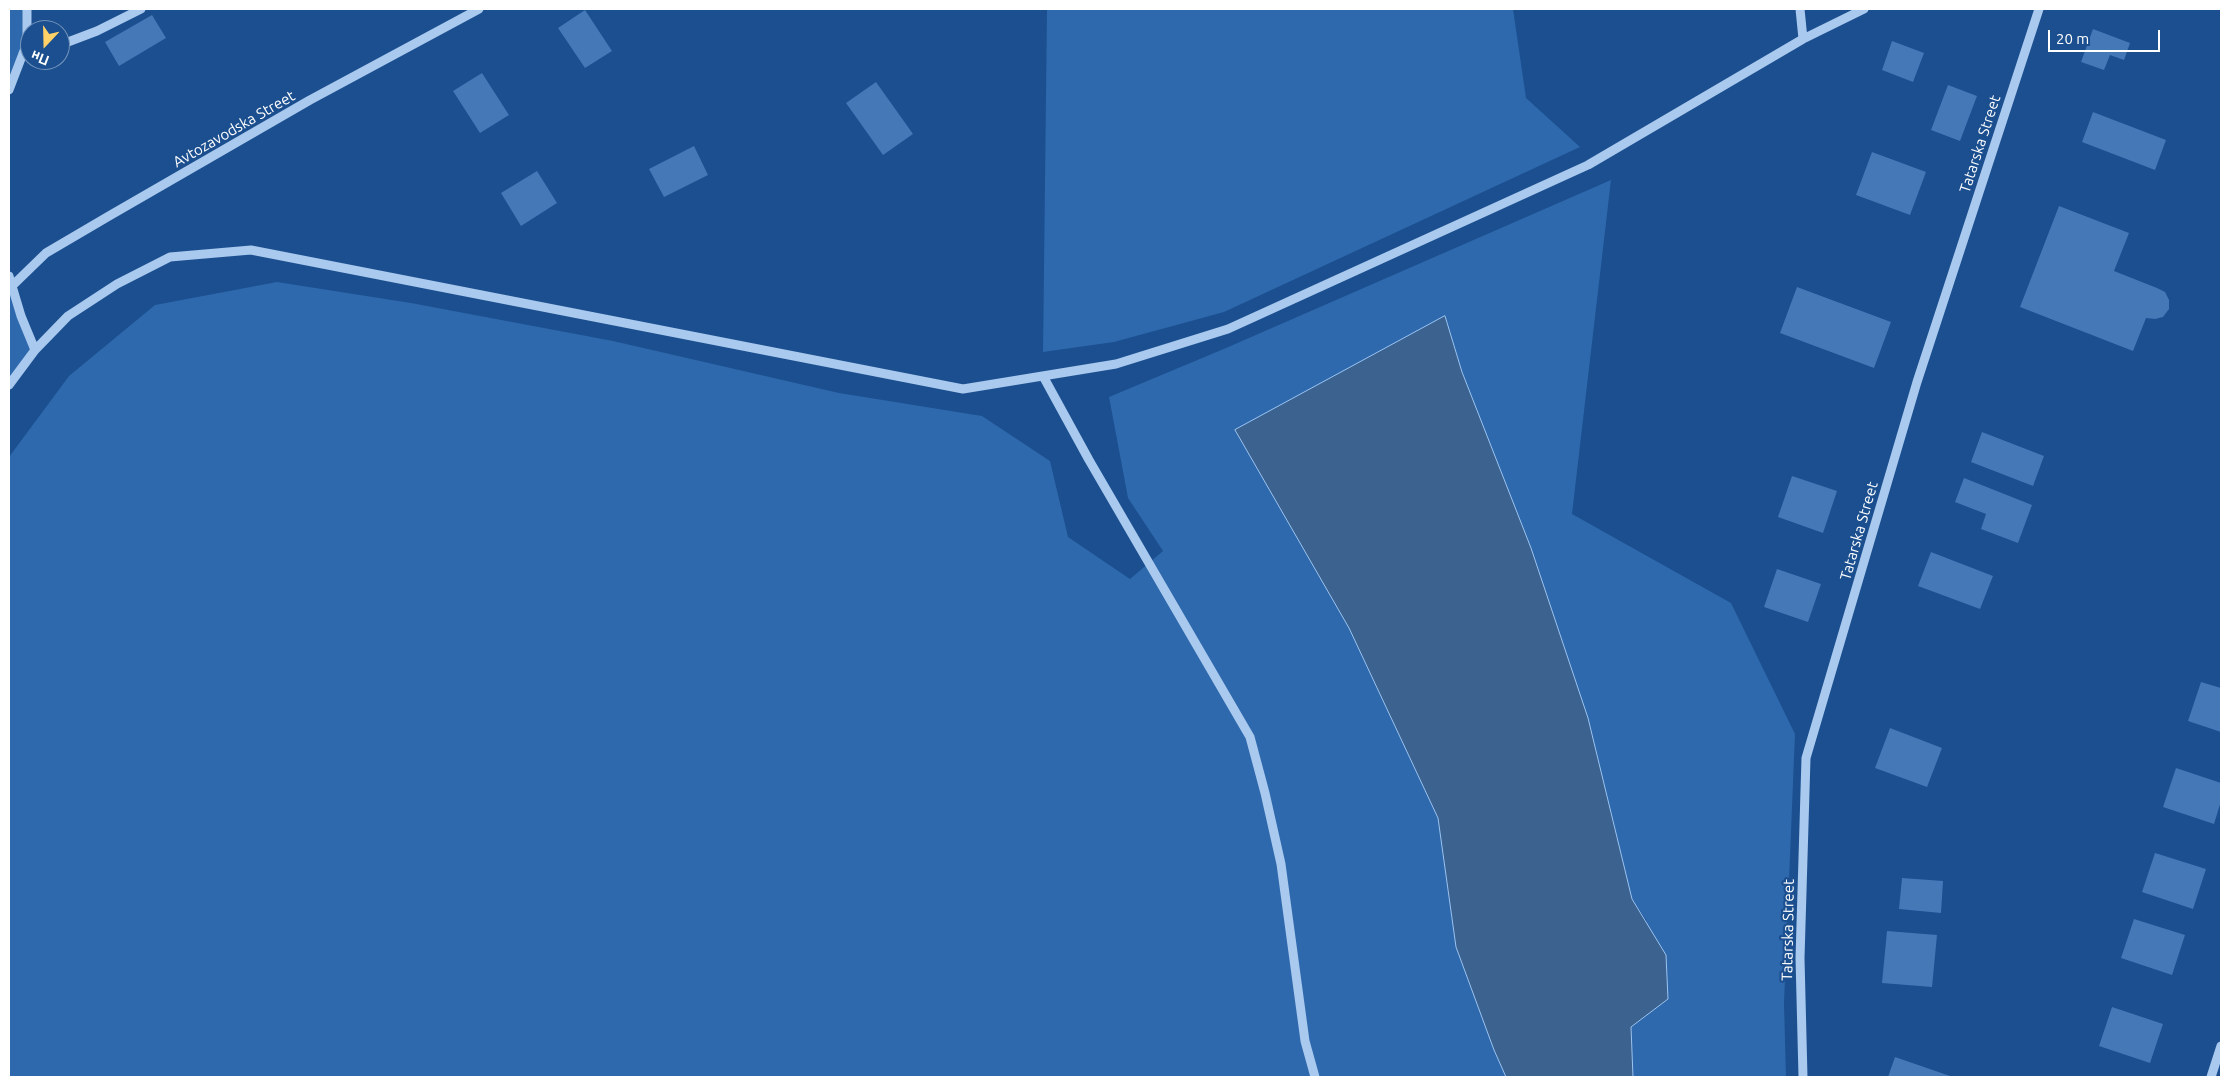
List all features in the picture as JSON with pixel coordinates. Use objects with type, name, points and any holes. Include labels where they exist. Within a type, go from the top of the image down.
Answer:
[{"type":"street","points":[[70,41],[97,31],[141,9]]},
{"type":"street","name":"Avtozavodska Street","points":[[12,286],[46,253],[310,100],[479,9]]},
{"type":"street","points":[[1800,9],[1803,39]]},
{"type":"street","points":[[9,385],[35,350],[68,316],[117,284],[170,257],[251,250],[963,389],[1116,364],[1228,329],[1588,165],[1803,39],[1864,9]]},
{"type":"street","name":"Tatarska Street","points":[[1802,1077],[1800,958],[1806,758],[1917,382],[2039,9]]},
{"type":"street","points":[[9,90],[20,63]]},
{"type":"street","points":[[9,276],[21,316],[35,350]]},
{"type":"street","points":[[1043,376],[1089,460],[1250,736],[1266,793],[1281,864],[1304,1041],[1315,1077]]},
{"type":"street","points":[[2212,1077],[2221,1046]]},
{"type":"shaded area","points":[[9,9],[27,9],[27,20],[20,20],[20,61],[9,90]]},
{"type":"shaded area","points":[[1047,9],[1513,9],[1526,98],[1580,147],[1224,312],[1114,342],[1043,352]]},
{"type":"shaded area","points":[[1611,180],[1572,514],[1731,603],[1795,734],[1784,1003],[1786,1077],[1633,1077],[1631,1027],[1668,999],[1646,920],[1632,899],[1588,718],[1462,372],[1445,316],[1349,628],[1438,818],[1456,947],[1494,1050],[1506,1077],[9,1077],[9,457],[69,376],[155,305],[277,282],[411,303],[613,341],[839,393],[982,416],[1050,461],[1068,537],[1130,579],[1163,551],[1128,498],[1109,397]]},
{"type":"shaded area","points":[[9,276],[35,350],[9,385]]},
{"type":"shaded area","points":[[1445,316],[1462,372],[1531,548],[1588,718],[1632,899],[1666,955],[1668,999],[1631,1027],[1633,1077],[1506,1077],[1494,1050],[1456,947],[1438,818],[1349,628],[1235,430]]},
{"type":"building","points":[[585,10],[612,51],[585,68],[558,28]]},
{"type":"building","points":[[152,15],[166,38],[119,66],[105,42]]},
{"type":"building","points":[[2093,29],[2130,43],[2124,60],[2110,55],[2104,70],[2081,62]]},
{"type":"building","points":[[1892,41],[1924,53],[1913,82],[1882,70]]},
{"type":"building","points":[[482,73],[509,115],[480,133],[453,91]]},
{"type":"building","points":[[876,82],[913,134],[883,155],[846,103]]},
{"type":"building","points":[[1948,85],[1977,96],[1960,141],[1931,130]]},
{"type":"building","points":[[2093,112],[2166,140],[2155,170],[2082,142]]},
{"type":"building","points":[[694,146],[708,175],[664,197],[649,169]]},
{"type":"building","points":[[1872,152],[1926,172],[1910,215],[1856,195]]},
{"type":"building","points":[[537,171],[557,203],[521,226],[501,193]]},
{"type":"building","points":[[2059,206],[2129,233],[2114,271],[2165,292],[2169,300],[2169,309],[2163,317],[2155,319],[2146,318],[2133,351],[2020,307]]},
{"type":"building","points":[[1797,287],[1891,322],[1874,368],[1780,333]]},
{"type":"building","points":[[1982,432],[2044,456],[2033,486],[1971,462]]},
{"type":"building","points":[[1792,476],[1837,491],[1823,533],[1778,517]]},
{"type":"building","points":[[1964,478],[2032,505],[2018,543],[1981,529],[1986,514],[1955,502]]},
{"type":"building","points":[[1931,552],[1993,576],[1980,609],[1918,586]]},
{"type":"building","points":[[1777,569],[1821,584],[1808,622],[1764,607]]},
{"type":"building","points":[[2201,682],[2221,688],[2221,732],[2188,721]]},
{"type":"building","points":[[1890,728],[1942,748],[1927,787],[1875,768]]},
{"type":"building","points":[[2176,768],[2221,783],[2221,801],[2214,824],[2163,807]]},
{"type":"building","points":[[2155,853],[2206,869],[2193,909],[2142,892]]},
{"type":"building","points":[[1902,878],[1943,881],[1941,913],[1899,909]]},
{"type":"building","points":[[2134,919],[2185,935],[2172,975],[2121,958]]},
{"type":"building","points":[[1887,931],[1937,935],[1932,987],[1882,983]]},
{"type":"building","points":[[2112,1007],[2163,1024],[2150,1063],[2099,1046]]},
{"type":"building","points":[[1895,1057],[1950,1076],[1950,1077],[1888,1077]]}]
